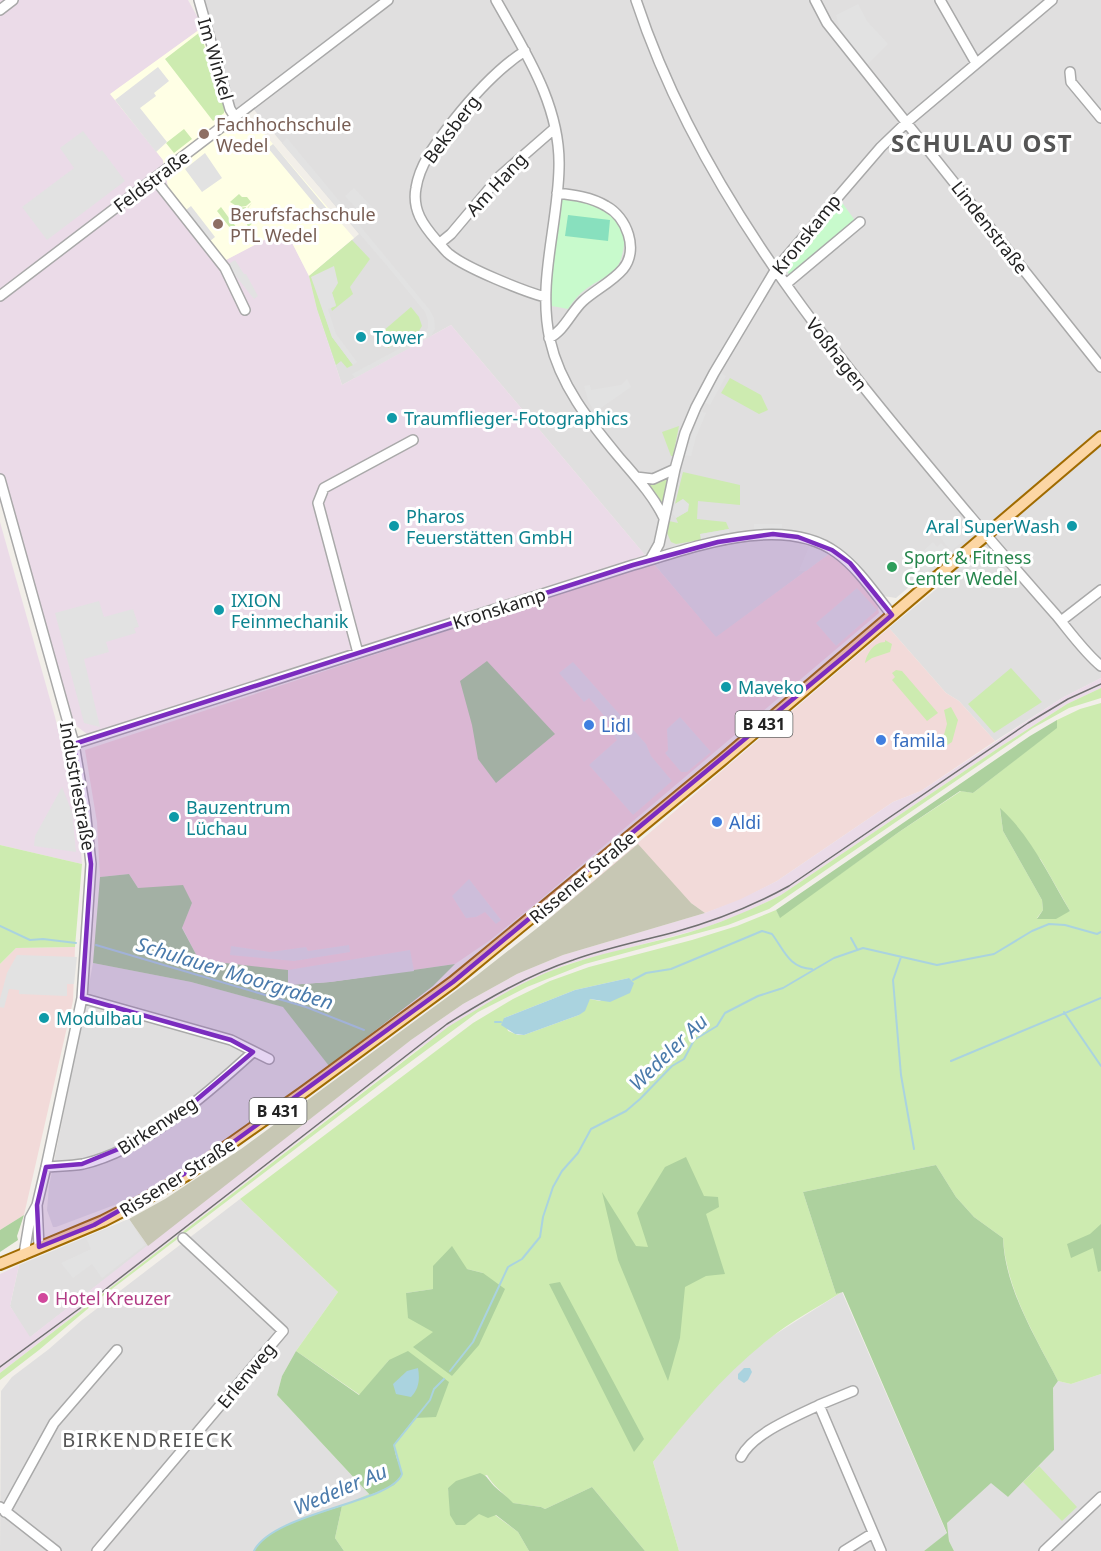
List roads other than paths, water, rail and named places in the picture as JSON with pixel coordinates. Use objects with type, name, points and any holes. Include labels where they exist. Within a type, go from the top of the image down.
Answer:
[{"type":"main road","name":"Rissener Straße","points":[[22,1255],[120,1213],[185,1176],[305,1092],[444,989],[728,755],[1101,437]]},
{"type":"main road","name":"B 431","points":[[0,1264],[22,1255]]},
{"type":"street","points":[[0,10],[13,0]]},
{"type":"street","name":"Im Winkel","points":[[199,0],[230,110],[235,117]]},
{"type":"street","name":"Feldstraße","points":[[0,296],[388,0]]},
{"type":"street","points":[[496,0],[525,51],[545,93],[555,128],[559,169],[545,297],[549,338],[557,365],[571,393],[658,506],[664,518]]},
{"type":"street","name":"Voßhagen","points":[[636,0],[670,86],[717,180],[786,284],[851,373],[986,535],[1101,666]]},
{"type":"street","name":"Lindenstraße","points":[[815,0],[827,23],[1101,367]]},
{"type":"street","points":[[940,0],[976,63]]},
{"type":"street","name":"Kronskamp","points":[[74,744],[650,560],[660,536],[685,434],[705,388],[776,269],[853,178],[906,122],[1051,0]]},
{"type":"street","name":"Beksberg","points":[[525,51],[479,92],[434,146],[419,176],[415,199],[418,215],[425,227],[449,254],[465,264],[545,297]]},
{"type":"street","points":[[1070,72],[1071,82],[1101,118]]},
{"type":"street","name":"Am Hang","points":[[440,243],[451,234],[500,176],[555,128]]},
{"type":"street","points":[[154,178],[225,268],[245,310]]},
{"type":"street","points":[[549,338],[556,335],[580,303],[622,269],[628,259],[630,241],[624,225],[608,207],[585,197],[557,193]]},
{"type":"street","name":"Kronskamp","points":[[786,284],[860,222]]},
{"type":"street","points":[[358,653],[318,503],[324,488],[412,440]]},
{"type":"street","points":[[636,477],[653,479],[665,476],[675,469]]},
{"type":"street","name":"Industriestraße","points":[[0,479],[74,744],[91,864],[82,998],[46,1167],[37,1205],[30,1218],[22,1255]]},
{"type":"street","points":[[650,560],[750,536],[773,534],[798,537],[835,552],[850,563],[892,615]]},
{"type":"street","points":[[660,536],[669,548],[681,551]]},
{"type":"street","points":[[1061,621],[1101,590]]},
{"type":"street","points":[[82,998],[231,1040],[269,1059]]},
{"type":"street","name":"Birkenweg","points":[[46,1167],[82,1164],[110,1155],[138,1141],[189,1107],[253,1052]]},
{"type":"street","name":"Industriestraße","points":[[37,1205],[39,1247]]},
{"type":"street","name":"Erlenweg","points":[[97,1551],[283,1331],[183,1238]]},
{"type":"street","points":[[56,1551],[3,1509],[54,1423],[117,1350]]},
{"type":"street","points":[[741,1457],[747,1446],[780,1425],[853,1391]]},
{"type":"street","points":[[819,1405],[881,1551]]},
{"type":"street","points":[[1044,1551],[1101,1497]]},
{"type":"street","points":[[844,1551],[873,1533]]},
{"type":"water","points":[[629,978],[634,983],[630,993],[610,1002],[590,999],[585,1011],[579,1015],[524,1035],[515,1034],[501,1025],[504,1018],[575,990]]},
{"type":"water","points":[[418,1368],[418,1384],[414,1394],[411,1397],[396,1394],[393,1384],[407,1371]]},
{"type":"water","points":[[744,1368],[750,1368],[752,1372],[744,1383],[738,1379],[738,1374]]},
{"type":"waterway","name":"Wedeler Au","points":[[450,1371],[473,1342],[508,1267],[522,1259],[540,1237],[543,1217],[553,1187],[562,1171],[578,1153],[591,1129],[626,1111],[640,1099],[672,1066],[684,1059],[694,1040],[717,1026],[725,1013],[758,996],[783,988],[834,958],[863,948],[937,965],[994,954],[1032,931],[1049,924],[1065,925],[1097,934],[1101,932]]},
{"type":"waterway","name":"Schulauer Moorgraben","points":[[0,926],[30,940],[43,939],[76,943]]},
{"type":"waterway","name":"Schulauer Moorgraben","points":[[633,980],[646,973],[671,969],[762,931],[772,934],[792,962],[812,969]]},
{"type":"waterway","name":"Wedeler Au","points":[[851,938],[857,949]]},
{"type":"waterway","name":"Schulauer Moorgraben","points":[[96,945],[306,1007],[364,1030]]},
{"type":"waterway","points":[[901,957],[893,980],[901,1075],[914,1149]]},
{"type":"waterway","points":[[951,1061],[1101,998]]},
{"type":"waterway","points":[[1064,1012],[1101,1066]]},
{"type":"waterway","points":[[495,1022],[501,1022]]},
{"type":"waterway","name":"Wedeler Au","points":[[254,1551],[265,1538],[284,1527],[377,1493],[394,1484],[402,1474],[394,1445],[430,1400],[434,1389],[444,1379]]},
{"type":"tram line","points":[[0,1367],[102,1292],[447,1024],[508,988],[556,966],[598,952],[705,923],[789,886],[1028,723],[1068,699],[1101,684]]},
{"type":"place","name":"Fachhochschule Wedel","points":[[204,134]]},
{"type":"place","name":"Berufsfachschule PTL Wedel","points":[[218,224]]},
{"type":"place","name":"Tower","points":[[361,337]]},
{"type":"place","name":"Traumflieger-Fotographics","points":[[392,418]]},
{"type":"place","name":"Pharos Feuerstätten GmbH","points":[[394,526]]},
{"type":"place","name":"Aral SuperWash","points":[[1072,526]]},
{"type":"place","name":"Sport & Fitness Center Wedel","points":[[892,567]]},
{"type":"place","name":"IXION Feinmechanik","points":[[219,610]]},
{"type":"place","name":"Maveko","points":[[726,687]]},
{"type":"place","name":"Lidl","points":[[589,725]]},
{"type":"place","name":"famila","points":[[881,740]]},
{"type":"place","name":"Bauzentrum Lüchau","points":[[174,817]]},
{"type":"place","name":"Aldi","points":[[717,822]]},
{"type":"place","name":"Modulbau","points":[[44,1018]]},
{"type":"place","name":"Hotel Kreuzer","points":[[43,1298]]},
{"type":"district","name":"SCHULAU OST","points":[[982,142]]},
{"type":"district","name":"BIRKENDREIECK","points":[[148,1439]]}]
